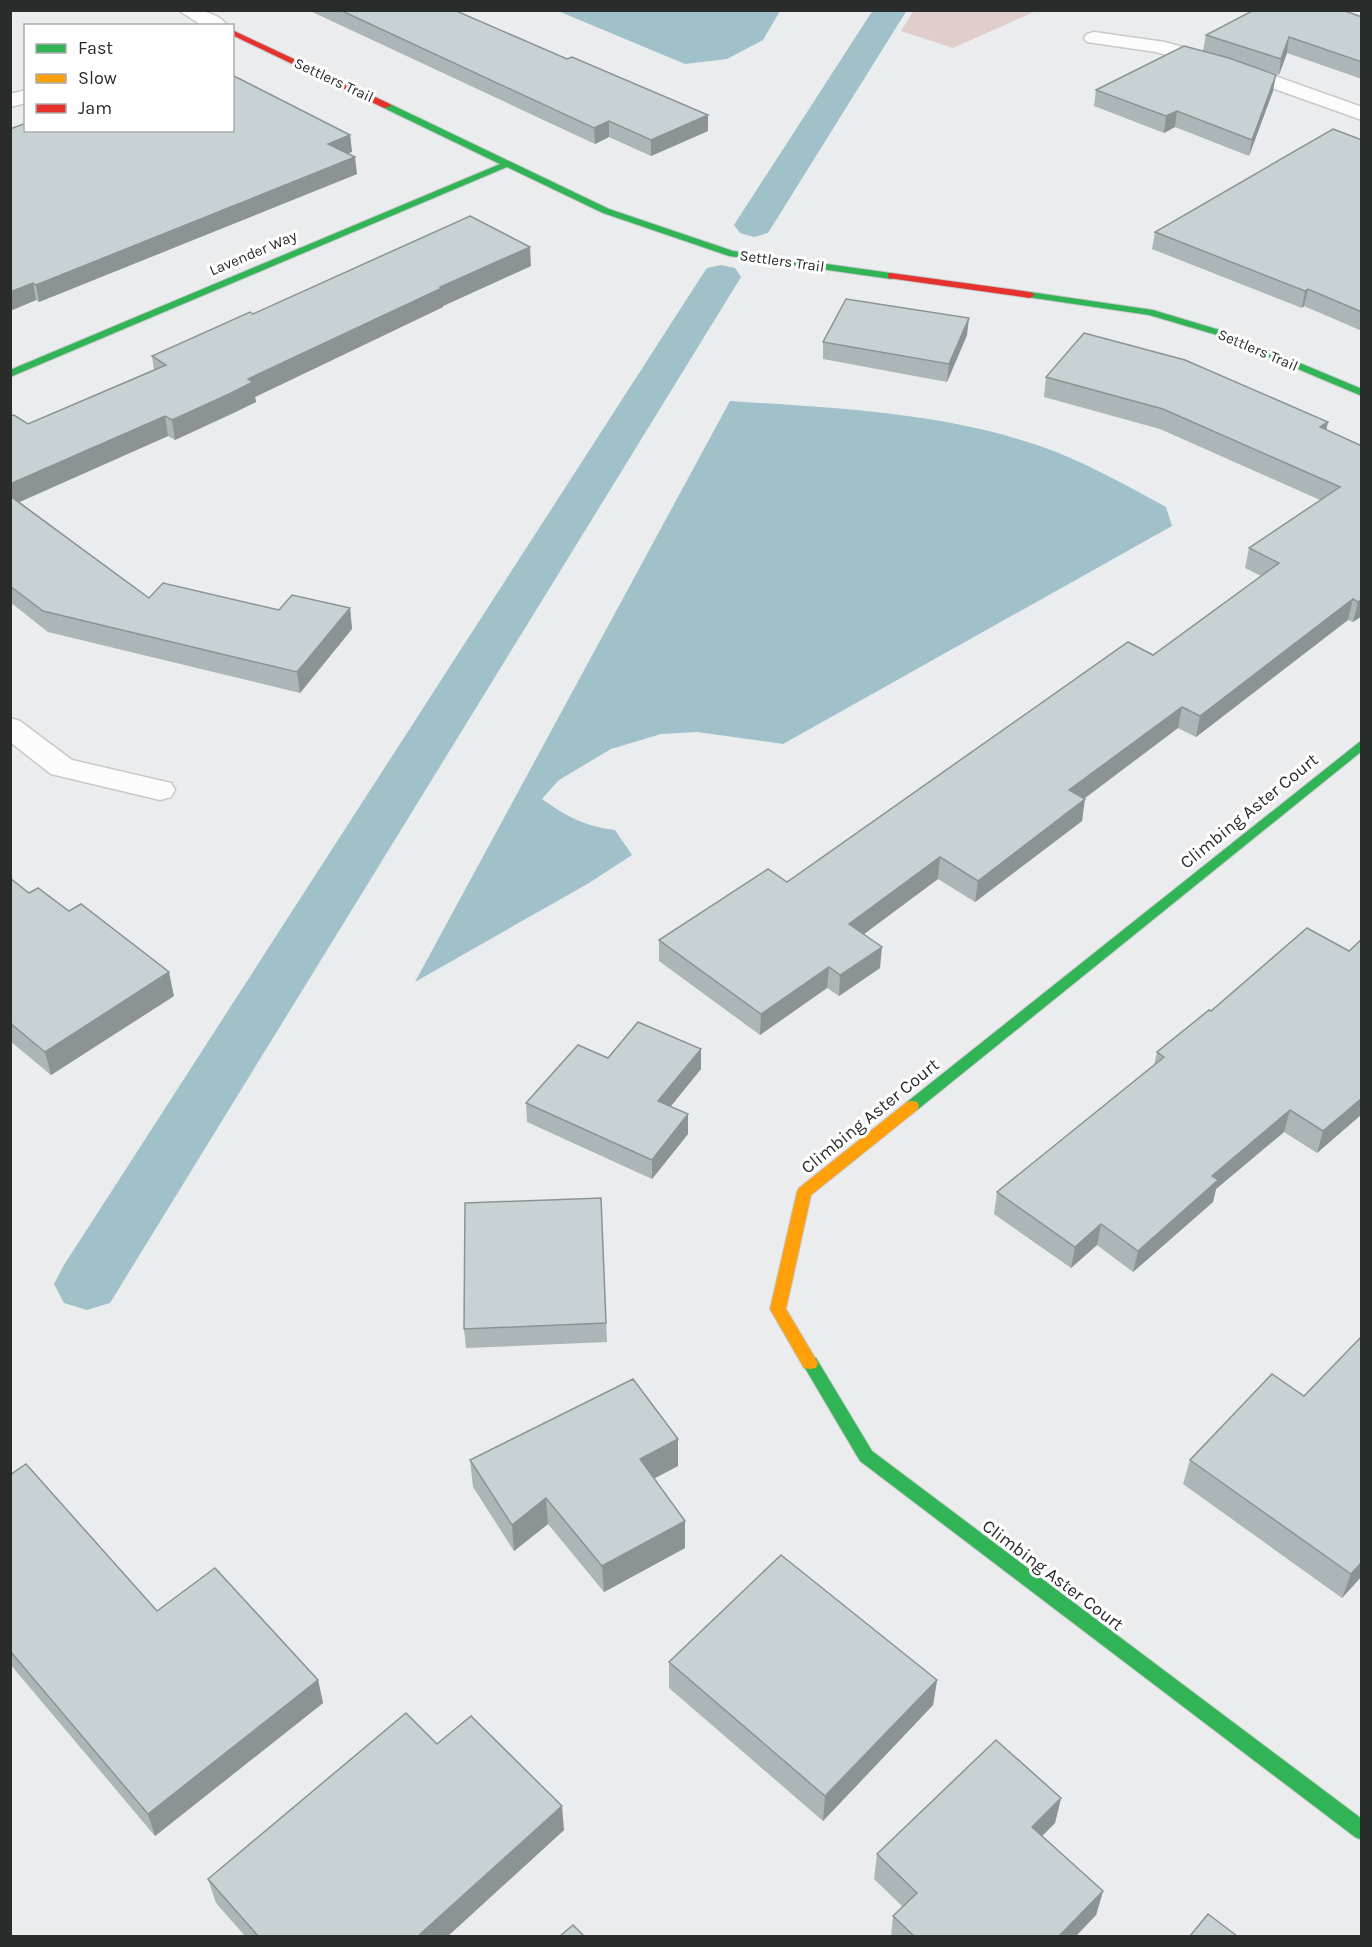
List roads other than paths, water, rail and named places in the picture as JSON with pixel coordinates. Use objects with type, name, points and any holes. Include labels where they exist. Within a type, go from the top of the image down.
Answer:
[{"type":"street","points":[[187,10],[215,24]]},
{"type":"street","name":"Settlers Trail","points":[[234,33],[606,211],[732,254],[1150,312],[1220,333],[1362,393]]},
{"type":"street","points":[[1094,38],[1169,50],[1234,68],[1362,114]]},
{"type":"street","name":"Lavender Way","points":[[10,374],[509,163]]},
{"type":"street","points":[[10,727],[62,767],[160,790]]},
{"type":"street","name":"Climbing Aster Court","points":[[1362,744],[804,1192],[778,1309],[866,1456],[1362,1831]]},
{"type":"water","points":[[558,11],[780,11],[763,40],[727,59],[685,64]]},
{"type":"water","points":[[730,401],[886,413],[1002,435],[1056,452],[1135,490],[1166,507],[1172,526],[783,744],[697,732],[661,734],[611,749],[559,780],[542,799],[576,820],[615,830],[632,855],[589,883],[415,982]]},
{"type":"waterway","points":[[754,225],[890,10]]},
{"type":"waterway","points":[[87,1284],[721,277]]}]
